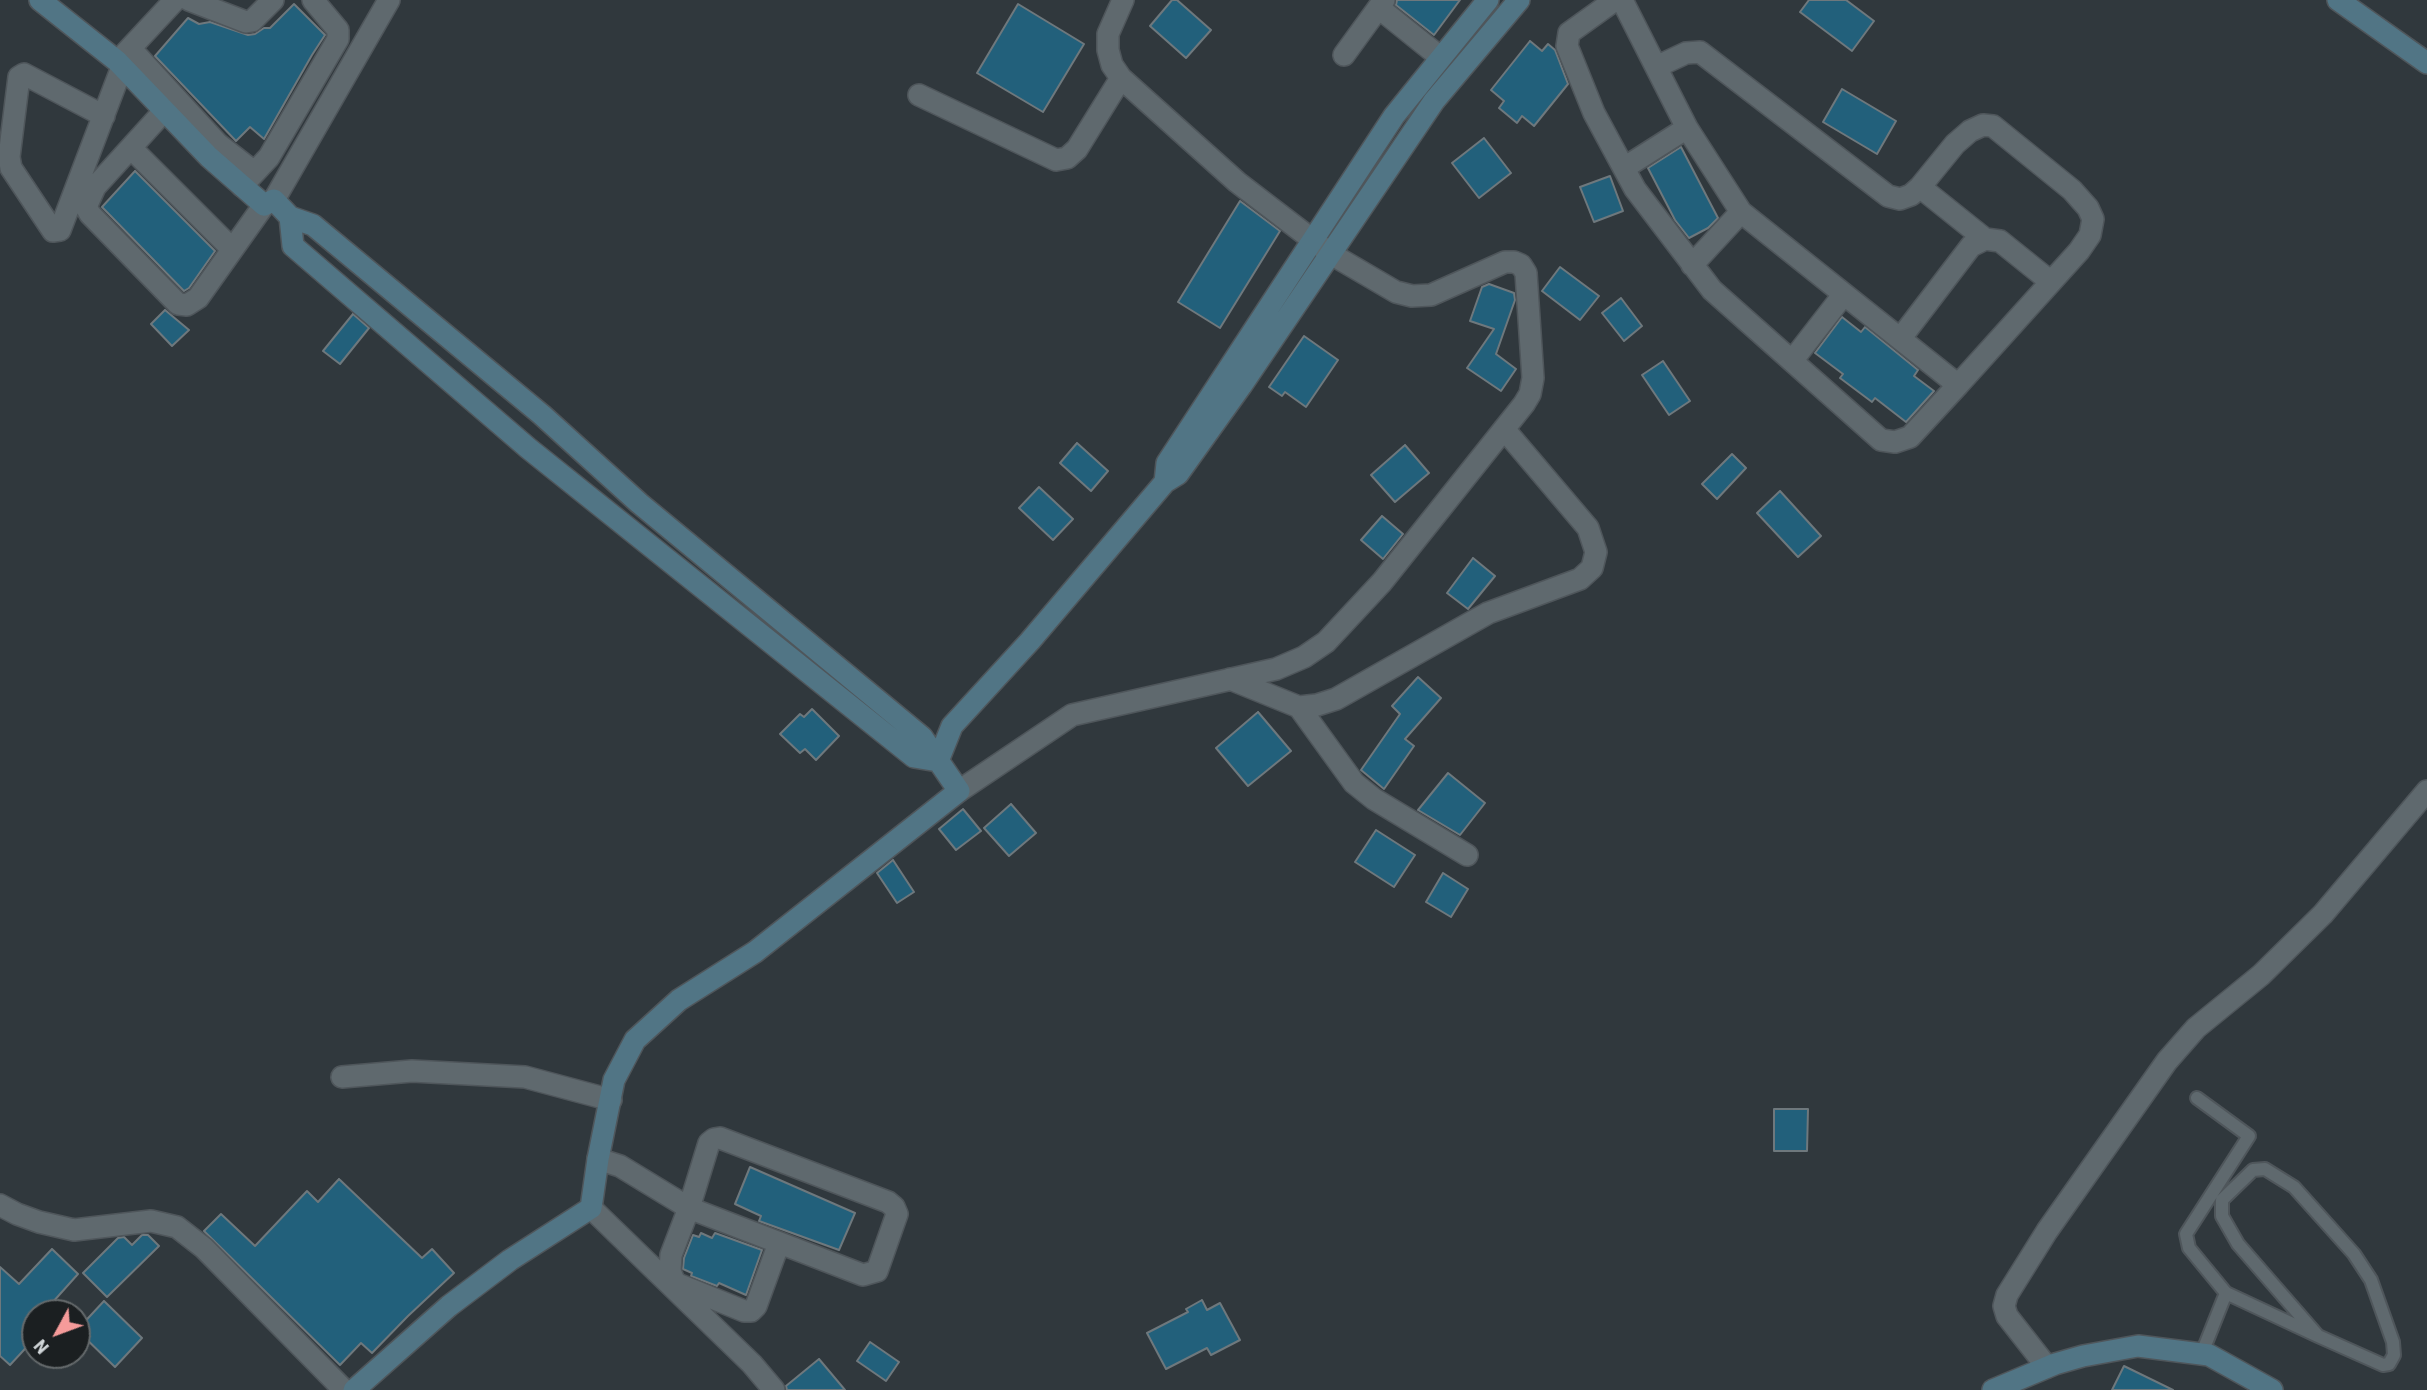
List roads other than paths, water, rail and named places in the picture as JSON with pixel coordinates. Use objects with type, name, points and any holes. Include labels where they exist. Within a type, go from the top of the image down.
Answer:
[{"type":"street","points":[[40,0],[124,59],[218,144],[269,202],[290,217],[313,225],[531,406],[639,503],[922,737],[959,791]]},
{"type":"street","points":[[104,116],[24,74],[19,77],[9,157],[11,168],[53,231],[60,230],[104,116],[124,59],[175,0]]},
{"type":"street","points":[[189,0],[246,22],[252,21],[273,0]]},
{"type":"street","points":[[248,179],[269,158],[338,39],[338,30],[313,0]]},
{"type":"street","points":[[165,110],[95,187],[86,207],[178,304],[187,305],[198,298],[269,202],[389,0]]},
{"type":"street","points":[[354,1390],[469,1291],[510,1260],[591,1208],[614,1080],[635,1040],[679,1000],[755,952],[959,791],[1072,715],[1276,669],[1304,657],[1326,642],[1382,582],[1530,394],[1532,378],[1526,273],[1521,265],[1505,262],[1431,295],[1412,296],[1396,292],[1331,254],[1237,182],[1121,78],[1112,65],[1108,34],[1123,0]]},
{"type":"street","points":[[938,761],[952,726],[1030,641],[1165,482],[1178,474],[1313,239],[1394,116],[1488,0]]},
{"type":"street","points":[[1233,381],[1331,254],[1434,101],[1518,0]]},
{"type":"street","points":[[1615,0],[1569,33],[1567,46],[1594,113],[1636,189],[1712,290],[1881,440],[1895,442],[1910,437],[2051,282],[2090,235],[2094,219],[2072,190],[1993,126],[1983,125],[1970,131],[1955,144],[1920,187],[1911,195],[1900,199],[1888,196],[1700,52],[1686,53],[1656,67]]},
{"type":"street","points":[[1622,0],[1686,128],[1741,212],[1958,385]]},
{"type":"street","points":[[2338,0],[2427,64]]},
{"type":"street","points":[[1344,55],[1381,4],[1440,57]]},
{"type":"street","points":[[124,59],[165,110],[209,157],[248,179]]},
{"type":"street","points":[[919,95],[1056,160],[1067,158],[1077,149],[1121,78]]},
{"type":"street","points":[[1394,116],[1413,131]]},
{"type":"street","points":[[1624,168],[1686,128]]},
{"type":"street","points":[[131,148],[232,249]]},
{"type":"street","points":[[1920,187],[1985,239],[2000,241],[2051,282]]},
{"type":"street","points":[[1692,265],[1741,212]]},
{"type":"street","points":[[290,217],[293,246],[528,448],[914,757],[938,761]]},
{"type":"street","points":[[1900,339],[1971,246],[1985,239]]},
{"type":"street","points":[[1792,360],[1844,294]]},
{"type":"street","points":[[1230,679],[1299,707],[1317,705],[1336,699],[1488,613],[1580,579],[1592,568],[1596,552],[1588,528],[1504,429]]},
{"type":"street","points":[[1299,707],[1354,783],[1374,799],[1466,855]]},
{"type":"street","points":[[2047,1367],[2007,1316],[2004,1306],[2007,1295],[2047,1231],[2167,1061],[2196,1028],[2261,975],[2323,914],[2427,791]]},
{"type":"street","points":[[342,1077],[412,1071],[517,1076],[611,1100]]},
{"type":"street","points":[[598,1159],[620,1166],[690,1208],[863,1275],[877,1270],[897,1214],[888,1202],[720,1138],[714,1139],[709,1143],[690,1208],[671,1255],[670,1272],[675,1283],[744,1311],[751,1311],[757,1306],[779,1243]]},
{"type":"street","points":[[0,1205],[39,1222],[74,1230],[152,1221],[177,1227],[204,1248],[344,1390]]},
{"type":"street","points":[[591,1208],[752,1364],[774,1390]]},
{"type":"street","points":[[1993,1390],[2047,1367],[2083,1356],[2138,1346],[2209,1354],[2272,1390]]},
{"type":"lane","points":[[2197,1098],[2249,1136],[2186,1234],[2189,1248],[2226,1293],[2318,1336],[2382,1365],[2389,1364],[2394,1356],[2393,1342],[2371,1280],[2354,1254],[2294,1186],[2265,1169],[2253,1170],[2222,1200],[2222,1216],[2238,1244],[2318,1336]]},
{"type":"lane","points":[[2202,1353],[2226,1293]]}]
